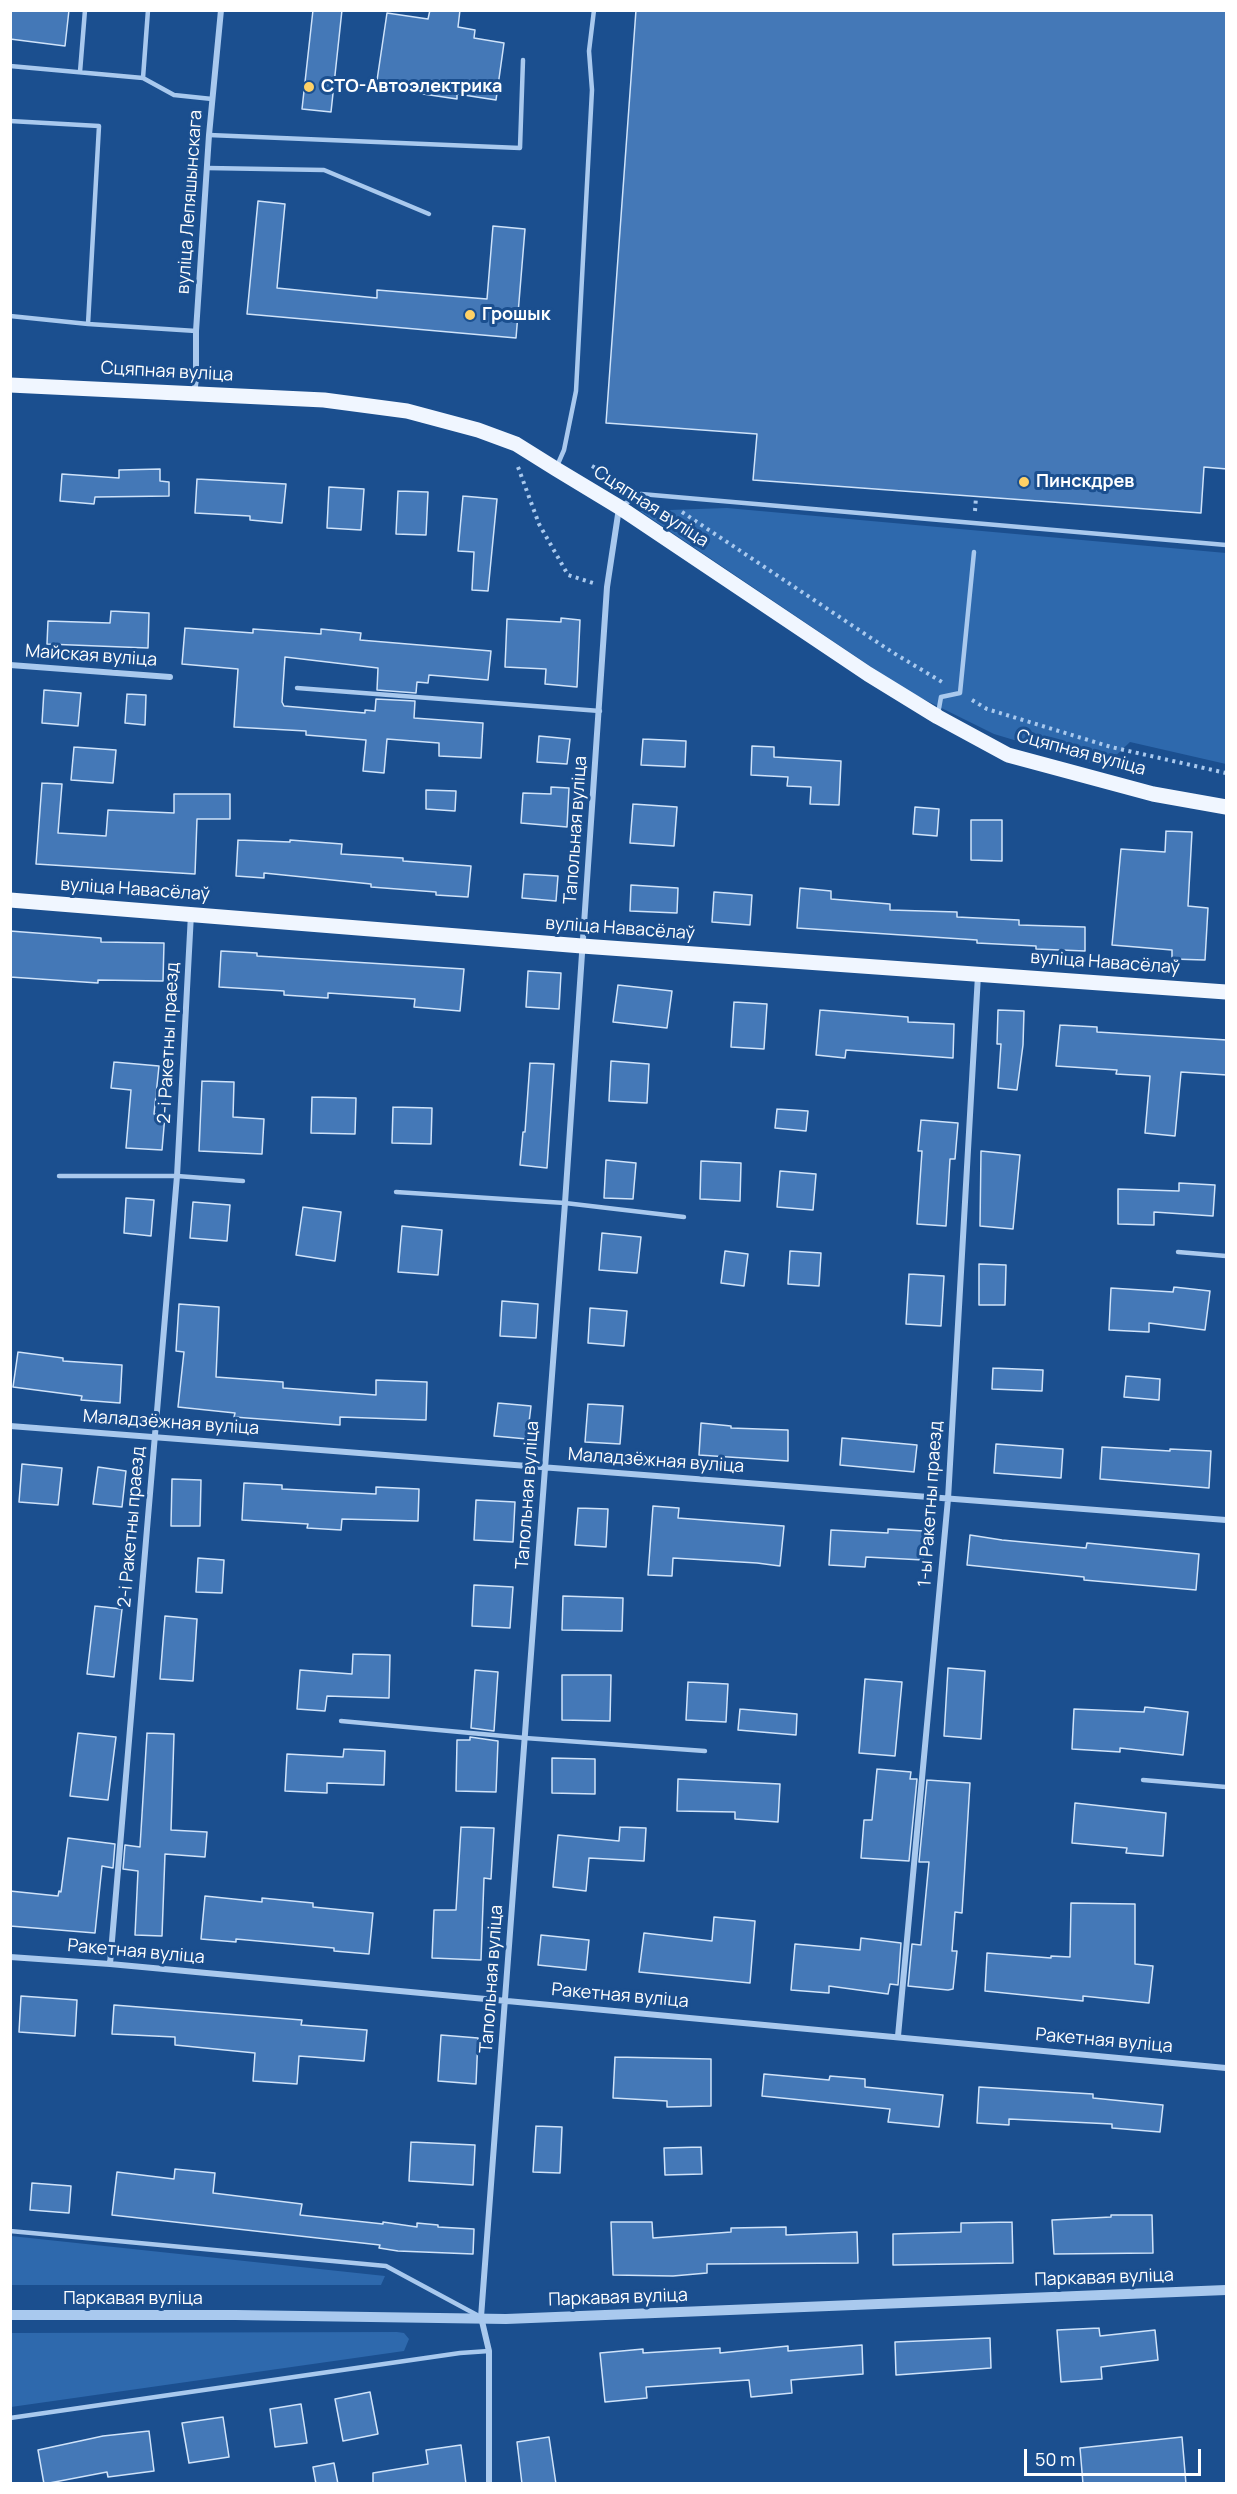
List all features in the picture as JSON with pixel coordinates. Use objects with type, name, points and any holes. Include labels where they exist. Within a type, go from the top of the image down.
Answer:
[{"type":"main road","name":"Сцяпная вуліца","points":[[10,385],[324,400],[407,411],[478,430],[516,444],[619,507],[868,674],[938,717],[1008,755],[1153,794],[1227,807]]},
{"type":"main road","name":"вуліца Навасёлаў","points":[[10,900],[582,946],[1227,992]]},
{"type":"street","name":"вуліца Лепяшынскага","points":[[194,395],[209,135],[221,10]]},
{"type":"street","name":"Тапольная вуліца","points":[[489,2484],[489,2351],[481,2317],[565,1203],[607,587],[619,507]]},
{"type":"street","name":"Майская вуліца","points":[[10,665],[170,677]]},
{"type":"street","name":"2-і Ракетны праезд","points":[[110,1964],[177,1176],[191,914]]},
{"type":"street","name":"1-ы Ракетны праезд","points":[[898,2036],[948,1499],[978,974]]},
{"type":"street","name":"Маладзёжная вуліца","points":[[10,1426],[1227,1520]]},
{"type":"street","name":"Ракетная вуліца","points":[[10,1957],[110,1964],[1227,2067]]},
{"type":"street","name":"Паркавая вуліца","points":[[10,2315],[506,2319],[1227,2290]]},
{"type":"lane","points":[[80,72],[85,10]]},
{"type":"lane","points":[[142,78],[148,10]]},
{"type":"lane","points":[[555,469],[564,450],[576,392],[592,90],[590,51],[594,10]]},
{"type":"lane","points":[[209,135],[520,148],[523,60]]},
{"type":"lane","points":[[10,66],[142,78],[174,95],[212,99]]},
{"type":"lane","points":[[10,122],[99,126],[88,324]]},
{"type":"lane","points":[[207,168],[324,170],[429,214]]},
{"type":"lane","points":[[10,316],[196,331]]},
{"type":"lane","points":[[619,507],[641,494],[1227,545]]},
{"type":"lane","points":[[938,717],[941,698],[960,693],[974,552]]},
{"type":"lane","points":[[297,688],[600,711]]},
{"type":"lane","points":[[59,1176],[177,1176],[243,1181]]},
{"type":"lane","points":[[396,1192],[565,1203],[684,1217]]},
{"type":"lane","points":[[1178,1252],[1227,1256]]},
{"type":"lane","points":[[341,1721],[525,1738],[705,1751]]},
{"type":"lane","points":[[1143,1780],[1227,1788]]},
{"type":"lane","points":[[10,2231],[386,2266],[481,2317]]},
{"type":"lane","points":[[10,2418],[460,2353],[489,2351]]},
{"type":"path","points":[[515,460],[539,524],[568,575],[607,587]]},
{"type":"shaded area","points":[[727,508],[1226,553],[1226,764],[1130,742],[1104,767],[994,734],[907,691],[640,511]]},
{"type":"shaded area","points":[[11,2236],[385,2276],[381,2285],[11,2285]]},
{"type":"shaded area","points":[[11,2333],[404,2333],[409,2339],[404,2351],[11,2407]]},
{"type":"building","points":[[10,10],[69,10],[65,46],[10,39]]},
{"type":"building","points":[[313,10],[342,10],[331,112],[302,109]]},
{"type":"building","points":[[430,10],[460,10],[458,27],[475,30],[474,38],[504,43],[496,100],[457,94],[457,99],[376,87],[387,13],[428,19]]},
{"type":"building","points":[[636,10],[1227,10],[1227,469],[1204,467],[1201,513],[753,480],[757,434],[606,423]]},
{"type":"building","points":[[258,201],[285,204],[277,288],[377,298],[377,290],[487,299],[493,226],[525,229],[516,338],[247,314]]},
{"type":"building","points":[[160,469],[160,481],[169,482],[169,496],[95,497],[94,504],[60,501],[62,474],[119,478],[119,470]]},
{"type":"building","points":[[197,479],[286,484],[282,523],[250,520],[250,516],[195,513]]},
{"type":"building","points":[[329,487],[364,489],[361,530],[327,528]]},
{"type":"building","points":[[398,491],[428,492],[426,535],[396,534]]},
{"type":"building","points":[[463,496],[497,499],[488,591],[472,590],[474,552],[458,551]]},
{"type":"building","points":[[111,611],[149,613],[148,648],[47,644],[48,621],[110,623]]},
{"type":"building","points":[[561,618],[580,620],[577,687],[545,684],[546,669],[505,667],[507,619],[561,622]]},
{"type":"building","points":[[185,628],[253,633],[253,629],[321,634],[321,629],[361,633],[360,640],[491,651],[488,680],[429,675],[428,683],[417,682],[416,693],[377,690],[378,668],[285,657],[282,702],[284,706],[365,713],[365,710],[375,711],[376,699],[415,701],[414,718],[483,723],[481,758],[439,756],[439,743],[387,739],[384,773],[363,771],[366,740],[306,735],[306,731],[234,727],[238,669],[182,664]]},
{"type":"building","points":[[44,690],[81,693],[78,726],[42,723]]},
{"type":"building","points":[[127,694],[146,695],[145,725],[125,723]]},
{"type":"building","points":[[539,736],[570,739],[567,764],[537,762]]},
{"type":"building","points":[[643,739],[686,741],[685,767],[641,765]]},
{"type":"building","points":[[752,746],[774,747],[774,757],[841,761],[839,805],[810,804],[811,787],[787,786],[788,777],[751,775]]},
{"type":"building","points":[[74,747],[116,750],[113,783],[71,780]]},
{"type":"building","points":[[42,783],[62,784],[58,833],[106,836],[108,810],[174,813],[174,794],[230,794],[230,819],[197,819],[195,874],[36,864]]},
{"type":"building","points":[[551,787],[569,788],[567,827],[521,823],[523,793],[551,794]]},
{"type":"building","points":[[426,790],[456,791],[455,811],[426,809]]},
{"type":"building","points":[[633,804],[677,807],[674,846],[630,843]]},
{"type":"building","points":[[915,807],[939,809],[937,836],[913,834]]},
{"type":"building","points":[[971,820],[1002,820],[1002,861],[971,860]]},
{"type":"building","points":[[1166,831],[1192,832],[1188,906],[1208,908],[1205,960],[1172,959],[1172,950],[1112,945],[1121,849],[1165,852]]},
{"type":"building","points":[[238,840],[290,842],[290,840],[342,844],[341,854],[471,866],[468,897],[264,873],[264,878],[236,876]]},
{"type":"building","points":[[524,874],[558,876],[556,901],[522,898]]},
{"type":"building","points":[[631,885],[678,888],[677,913],[630,911]]},
{"type":"building","points":[[800,888],[831,891],[831,899],[890,904],[890,910],[957,912],[957,917],[1019,920],[1019,925],[1085,927],[1085,951],[977,943],[977,940],[797,928]]},
{"type":"building","points":[[714,892],[752,895],[750,925],[712,922]]},
{"type":"building","points":[[10,931],[101,938],[101,942],[164,943],[163,981],[98,980],[98,983],[10,977]]},
{"type":"building","points":[[221,951],[257,953],[257,956],[464,969],[460,1011],[414,1007],[415,999],[328,993],[328,998],[284,995],[284,991],[219,987]]},
{"type":"building","points":[[528,971],[561,973],[559,1009],[526,1007]]},
{"type":"building","points":[[618,985],[672,991],[667,1028],[613,1022]]},
{"type":"building","points":[[734,1002],[767,1004],[764,1049],[731,1047]]},
{"type":"building","points":[[820,1010],[908,1017],[908,1022],[954,1024],[953,1058],[846,1050],[845,1058],[816,1055]]},
{"type":"building","points":[[998,1010],[1024,1011],[1023,1045],[1017,1090],[998,1088],[1001,1044],[997,1044]]},
{"type":"building","points":[[1060,1025],[1097,1027],[1097,1032],[1227,1040],[1227,1075],[1181,1072],[1175,1136],[1145,1133],[1150,1076],[1116,1074],[1117,1070],[1056,1066]]},
{"type":"building","points":[[611,1061],[649,1064],[647,1103],[609,1101]]},
{"type":"building","points":[[114,1062],[159,1066],[154,1114],[165,1115],[162,1150],[126,1148],[131,1090],[111,1088]]},
{"type":"building","points":[[530,1063],[554,1064],[547,1168],[520,1165]]},
{"type":"building","points":[[202,1081],[234,1082],[233,1117],[264,1119],[262,1154],[199,1151]]},
{"type":"building","points":[[312,1097],[356,1098],[355,1134],[311,1133]]},
{"type":"building","points":[[393,1107],[432,1108],[431,1144],[392,1143]]},
{"type":"building","points":[[777,1109],[808,1111],[806,1131],[775,1128]]},
{"type":"building","points":[[921,1120],[958,1123],[955,1159],[950,1159],[946,1226],[917,1224],[922,1151],[918,1151]]},
{"type":"building","points":[[981,1151],[1020,1155],[1013,1229],[980,1226]]},
{"type":"building","points":[[606,1160],[636,1163],[633,1199],[604,1198]]},
{"type":"building","points":[[701,1161],[741,1163],[740,1201],[700,1199]]},
{"type":"building","points":[[780,1171],[816,1174],[813,1210],[777,1207]]},
{"type":"building","points":[[1179,1183],[1215,1185],[1213,1216],[1154,1212],[1154,1225],[1118,1224],[1118,1189],[1179,1191]]},
{"type":"building","points":[[126,1198],[154,1200],[151,1236],[124,1233]]},
{"type":"building","points":[[193,1202],[230,1205],[227,1241],[190,1238]]},
{"type":"building","points":[[303,1207],[341,1212],[335,1261],[296,1255]]},
{"type":"building","points":[[402,1226],[442,1230],[438,1275],[398,1272]]},
{"type":"building","points":[[602,1233],[641,1237],[637,1273],[599,1270]]},
{"type":"building","points":[[725,1251],[748,1254],[744,1286],[721,1283]]},
{"type":"building","points":[[790,1251],[821,1253],[819,1286],[788,1284]]},
{"type":"building","points":[[979,1264],[1006,1265],[1005,1305],[979,1305]]},
{"type":"building","points":[[909,1274],[944,1276],[941,1326],[906,1324]]},
{"type":"building","points":[[1174,1287],[1210,1291],[1205,1330],[1149,1323],[1149,1332],[1109,1330],[1111,1288],[1173,1292]]},
{"type":"building","points":[[502,1301],[538,1304],[536,1338],[500,1336]]},
{"type":"building","points":[[179,1304],[219,1307],[216,1377],[283,1382],[283,1388],[376,1395],[376,1380],[427,1382],[426,1420],[340,1417],[340,1425],[234,1417],[235,1413],[178,1407],[184,1352],[176,1351]]},
{"type":"building","points":[[590,1308],[627,1311],[624,1346],[588,1343]]},
{"type":"building","points":[[18,1352],[63,1358],[63,1361],[122,1365],[120,1403],[81,1400],[82,1396],[13,1387]]},
{"type":"building","points":[[993,1368],[1043,1370],[1042,1391],[992,1389]]},
{"type":"building","points":[[1126,1376],[1160,1379],[1159,1400],[1124,1397]]},
{"type":"building","points":[[498,1403],[531,1406],[527,1439],[494,1436]]},
{"type":"building","points":[[588,1404],[623,1406],[620,1444],[585,1442]]},
{"type":"building","points":[[701,1423],[731,1426],[731,1428],[788,1430],[788,1461],[699,1455]]},
{"type":"building","points":[[842,1438],[917,1445],[914,1472],[840,1465]]},
{"type":"building","points":[[996,1444],[1063,1449],[1061,1478],[994,1473]]},
{"type":"building","points":[[1102,1447],[1211,1451],[1209,1488],[1100,1479]]},
{"type":"building","points":[[22,1464],[62,1468],[58,1505],[19,1502]]},
{"type":"building","points":[[98,1467],[126,1471],[122,1507],[93,1504]]},
{"type":"building","points":[[172,1479],[201,1480],[200,1526],[171,1526]]},
{"type":"building","points":[[244,1483],[282,1485],[282,1489],[376,1494],[376,1487],[419,1489],[418,1521],[342,1519],[341,1530],[307,1528],[308,1524],[242,1520]]},
{"type":"building","points":[[476,1500],[515,1502],[513,1542],[474,1540]]},
{"type":"building","points":[[653,1506],[679,1508],[678,1518],[784,1526],[780,1566],[673,1558],[672,1576],[648,1575]]},
{"type":"building","points":[[578,1508],[608,1509],[606,1547],[575,1545]]},
{"type":"building","points":[[888,1529],[924,1531],[923,1560],[866,1557],[865,1567],[829,1565],[831,1530],[888,1533]]},
{"type":"building","points":[[970,1535],[1086,1548],[1087,1543],[1199,1554],[1196,1590],[1084,1580],[1084,1577],[967,1565]]},
{"type":"building","points":[[198,1558],[224,1560],[222,1593],[196,1592]]},
{"type":"building","points":[[474,1585],[513,1587],[510,1628],[472,1626]]},
{"type":"building","points":[[563,1596],[623,1598],[622,1631],[562,1630]]},
{"type":"building","points":[[95,1606],[122,1609],[114,1677],[87,1674]]},
{"type":"building","points":[[165,1616],[197,1619],[193,1681],[160,1679]]},
{"type":"building","points":[[353,1654],[390,1655],[389,1698],[327,1696],[325,1711],[297,1709],[300,1670],[352,1674]]},
{"type":"building","points":[[948,1668],[985,1671],[981,1739],[944,1736]]},
{"type":"building","points":[[475,1670],[498,1672],[494,1731],[471,1728]]},
{"type":"building","points":[[562,1675],[611,1675],[610,1721],[562,1720]]},
{"type":"building","points":[[865,1679],[902,1682],[895,1756],[859,1753]]},
{"type":"building","points":[[688,1682],[728,1684],[726,1722],[686,1720]]},
{"type":"building","points":[[1145,1707],[1188,1712],[1183,1755],[1120,1748],[1120,1752],[1072,1749],[1074,1709],[1144,1712]]},
{"type":"building","points":[[740,1709],[797,1714],[796,1735],[738,1730]]},
{"type":"building","points":[[78,1733],[116,1737],[108,1800],[70,1796]]},
{"type":"building","points":[[147,1733],[174,1734],[171,1830],[207,1832],[205,1857],[165,1854],[162,1936],[135,1935],[138,1871],[123,1869],[125,1845],[140,1847]]},
{"type":"building","points":[[470,1737],[498,1741],[496,1792],[456,1791],[457,1740],[470,1740]]},
{"type":"building","points":[[344,1749],[385,1751],[384,1785],[327,1783],[327,1793],[285,1791],[287,1754],[343,1757]]},
{"type":"building","points":[[552,1758],[595,1759],[595,1794],[552,1793]]},
{"type":"building","points":[[877,1769],[911,1772],[910,1779],[917,1779],[909,1861],[861,1858],[864,1820],[872,1820]]},
{"type":"building","points":[[678,1779],[780,1784],[778,1822],[735,1819],[735,1812],[677,1811]]},
{"type":"building","points":[[927,1780],[970,1783],[962,1913],[955,1912],[952,1951],[957,1951],[953,1989],[948,1990],[908,1986],[912,1944],[921,1945],[929,1862],[919,1862]]},
{"type":"building","points":[[1075,1803],[1166,1813],[1163,1856],[1126,1853],[1127,1848],[1072,1843]]},
{"type":"building","points":[[461,1827],[494,1828],[491,1879],[484,1878],[481,1960],[432,1958],[434,1910],[456,1910]]},
{"type":"building","points":[[620,1827],[646,1828],[644,1861],[589,1858],[586,1891],[553,1887],[558,1835],[619,1841]]},
{"type":"building","points":[[68,1838],[115,1844],[113,1868],[102,1866],[95,1933],[10,1926],[10,1891],[58,1896],[59,1891],[61,1892]]},
{"type":"building","points":[[205,1896],[262,1902],[262,1898],[313,1903],[313,1907],[373,1913],[369,1954],[334,1951],[334,1948],[236,1939],[236,1942],[201,1939]]},
{"type":"building","points":[[1071,1903],[1135,1904],[1135,1964],[1153,1966],[1149,2003],[1083,1996],[1083,2001],[985,1991],[987,1953],[1051,1958],[1051,1956],[1070,1957]]},
{"type":"building","points":[[714,1917],[755,1921],[750,1983],[639,1972],[644,1933],[712,1941]]},
{"type":"building","points":[[541,1935],[589,1940],[586,1970],[538,1965]]},
{"type":"building","points":[[861,1938],[901,1943],[898,1985],[890,1984],[888,1994],[829,1986],[829,1993],[791,1990],[795,1944],[860,1950]]},
{"type":"building","points":[[21,1996],[77,2000],[75,2036],[19,2032]]},
{"type":"building","points":[[114,2005],[302,2020],[301,2025],[367,2030],[364,2061],[299,2056],[297,2084],[253,2081],[255,2053],[175,2045],[175,2037],[112,2034]]},
{"type":"building","points":[[441,2035],[478,2038],[476,2084],[438,2081]]},
{"type":"building","points":[[615,2057],[711,2059],[711,2106],[667,2107],[667,2101],[613,2098]]},
{"type":"building","points":[[764,2074],[829,2080],[830,2076],[865,2079],[865,2087],[943,2095],[939,2127],[888,2122],[890,2109],[762,2096]]},
{"type":"building","points":[[979,2087],[1093,2094],[1093,2098],[1163,2105],[1160,2132],[1112,2128],[1112,2124],[1009,2119],[1009,2125],[977,2123]]},
{"type":"building","points":[[536,2126],[562,2127],[560,2173],[533,2172]]},
{"type":"building","points":[[411,2142],[475,2145],[473,2185],[409,2181]]},
{"type":"building","points":[[701,2147],[702,2174],[665,2175],[664,2148]]},
{"type":"building","points":[[175,2169],[215,2173],[213,2193],[302,2204],[300,2215],[417,2227],[417,2223],[474,2229],[473,2254],[398,2251],[379,2248],[380,2245],[112,2215],[117,2172],[174,2179]]},
{"type":"building","points":[[32,2183],[71,2186],[69,2213],[30,2210]]},
{"type":"building","points":[[1111,2215],[1152,2215],[1153,2253],[1054,2254],[1052,2220],[1111,2217]]},
{"type":"building","points":[[611,2222],[652,2222],[653,2238],[731,2232],[731,2228],[786,2227],[786,2235],[857,2232],[858,2263],[707,2264],[707,2273],[673,2276],[613,2275]]},
{"type":"building","points":[[1012,2222],[1013,2263],[893,2265],[893,2234],[961,2232],[961,2223]]},
{"type":"building","points":[[1099,2328],[1100,2336],[1155,2330],[1158,2360],[1101,2367],[1102,2379],[1061,2382],[1057,2330]]},
{"type":"building","points":[[990,2338],[991,2368],[896,2375],[895,2342]]},
{"type":"building","points":[[862,2345],[863,2374],[791,2380],[792,2393],[751,2397],[749,2380],[646,2387],[647,2398],[605,2402],[600,2353],[643,2349],[643,2353],[720,2348],[720,2353],[788,2346],[788,2351]]},
{"type":"building","points":[[370,2392],[378,2434],[343,2441],[335,2399]]},
{"type":"building","points":[[301,2404],[307,2443],[275,2447],[270,2409]]},
{"type":"building","points":[[223,2417],[229,2457],[189,2463],[182,2423]]},
{"type":"building","points":[[149,2431],[154,2471],[108,2477],[107,2472],[44,2484],[38,2450],[103,2436]]},
{"type":"building","points":[[549,2437],[556,2484],[522,2484],[517,2442]]},
{"type":"building","points":[[1182,2437],[1186,2484],[1083,2484],[1080,2448]]},
{"type":"building","points":[[461,2445],[466,2484],[373,2484],[373,2473],[428,2464],[426,2450]]},
{"type":"building","points":[[334,2463],[338,2484],[316,2484],[313,2467]]},
{"type":"place","name":"СТО-Автоэлектрика","points":[[309,87]]},
{"type":"place","name":"Грошык","points":[[470,315]]},
{"type":"place","name":"Пинскдрев","points":[[1024,482]]}]
